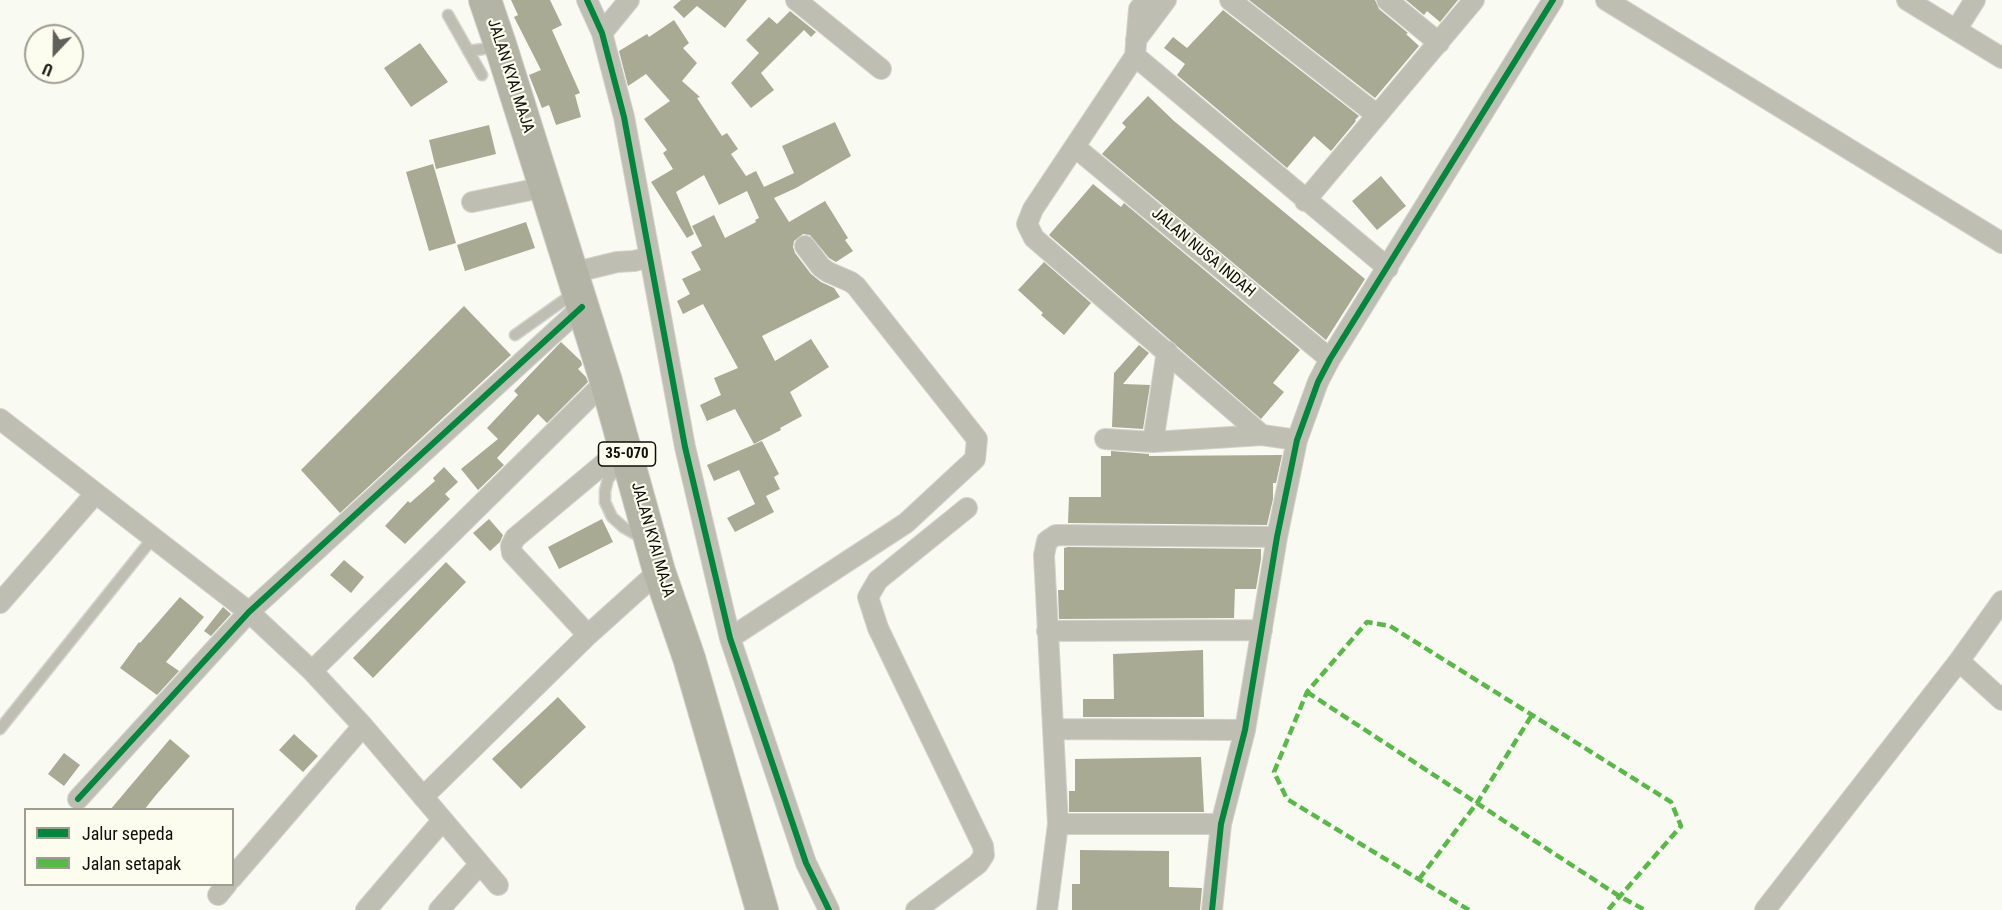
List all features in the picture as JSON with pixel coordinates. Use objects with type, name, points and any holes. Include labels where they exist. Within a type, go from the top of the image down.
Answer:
[{"type":"main road","name":"JALAN KYAI MAJA","points":[[485,0],[606,381],[656,558],[689,658],[762,910]]},
{"type":"street","points":[[586,0],[602,33],[624,117],[633,260],[685,447],[730,638],[806,863],[829,910]]},
{"type":"street","points":[[602,33],[629,0]]},
{"type":"street","points":[[796,0],[881,69]]},
{"type":"street","points":[[1135,48],[1140,9],[1147,0]]},
{"type":"street","points":[[1166,0],[1075,147],[1033,209],[1027,224],[1034,238],[1262,435]]},
{"type":"street","points":[[1230,0],[1377,115]]},
{"type":"street","points":[[1387,0],[1438,42]]},
{"type":"street","points":[[1305,201],[1474,0]]},
{"type":"street","points":[[1605,0],[2002,243]]},
{"type":"street","points":[[1907,0],[2002,58]]},
{"type":"street","points":[[1956,30],[1975,0]]},
{"type":"street","points":[[1212,910],[1221,824],[1245,730],[1277,537],[1297,440],[1318,382],[1545,3]]},
{"type":"street","points":[[1135,48],[1305,201],[1388,268]]},
{"type":"street","name":"JALAN NUSA INDAH","points":[[1075,147],[1330,359]]},
{"type":"street","points":[[472,202],[545,188]]},
{"type":"street","points":[[730,638],[906,523],[975,459],[977,439],[851,282],[821,267],[806,246]]},
{"type":"street","points":[[78,799],[249,612],[577,290],[633,260]]},
{"type":"street","points":[[1153,442],[1167,351]]},
{"type":"street","points":[[312,670],[606,381]]},
{"type":"street","points":[[0,419],[249,612],[312,670],[363,726],[498,885]]},
{"type":"street","points":[[1105,439],[1153,442],[1262,435],[1297,440]]},
{"type":"street","points":[[588,635],[513,553],[511,546],[515,538],[626,451]]},
{"type":"street","points":[[0,603],[95,494]]},
{"type":"street","points":[[916,910],[978,864],[984,855],[983,846],[878,628],[868,597],[878,580],[968,508]]},
{"type":"street","points":[[1047,910],[1058,824],[1044,555],[1047,541],[1056,535],[1277,537]]},
{"type":"street","points":[[423,798],[588,635],[656,558]]},
{"type":"street","points":[[1765,910],[1959,661],[2002,601]]},
{"type":"street","points":[[1047,631],[1262,630]]},
{"type":"street","points":[[1959,661],[2002,700]]},
{"type":"street","points":[[234,876],[363,726]]},
{"type":"street","points":[[1053,729],[1245,730]]},
{"type":"street","points":[[366,910],[442,820]]},
{"type":"street","points":[[1058,824],[1221,824]]},
{"type":"street","points":[[439,910],[480,864]]},
{"type":"lane","points":[[448,15],[482,75]]},
{"type":"lane","points":[[468,51],[501,46]]},
{"type":"lane","points":[[515,335],[577,290]]},
{"type":"lane","points":[[0,729],[152,539]]},
{"type":"building","points":[[511,0],[550,0],[562,25],[552,30],[580,93],[575,95],[581,117],[556,125],[549,105],[542,108],[529,75],[541,70],[514,17],[518,15]]},
{"type":"building","points":[[681,0],[747,0],[725,28],[697,6],[684,18],[673,7]]},
{"type":"building","points":[[1249,0],[1375,0],[1379,9],[1408,33],[1406,34],[1419,46],[1375,98]]},
{"type":"building","points":[[1406,0],[1458,0],[1440,22],[1427,11],[1424,15]]},
{"type":"building","points":[[1223,10],[1359,116],[1331,151],[1314,136],[1287,168],[1177,75],[1185,64],[1164,48],[1173,37],[1187,48]]},
{"type":"building","points":[[790,11],[816,32],[811,37],[804,30],[761,73],[774,90],[751,108],[731,83],[759,53],[746,40],[769,17],[777,24]]},
{"type":"building","points":[[674,20],[689,43],[683,48],[697,63],[682,81],[700,97],[697,98],[722,136],[727,133],[738,149],[731,154],[746,176],[756,171],[764,187],[794,173],[782,146],[835,122],[851,156],[774,198],[789,222],[825,201],[848,238],[845,240],[853,251],[836,262],[829,258],[810,235],[803,234],[794,241],[795,253],[811,274],[834,288],[840,297],[762,336],[775,361],[811,339],[829,367],[790,392],[802,416],[754,444],[735,409],[707,421],[700,405],[721,395],[714,378],[738,368],[703,304],[683,314],[677,301],[690,294],[682,279],[701,270],[691,252],[702,246],[692,226],[714,215],[725,238],[756,222],[755,220],[759,218],[747,191],[719,205],[704,175],[676,192],[694,234],[687,238],[651,182],[673,169],[663,153],[667,150],[644,119],[670,101],[646,74],[628,86],[619,51],[647,34],[649,37]]},
{"type":"building","points":[[420,43],[448,82],[411,107],[384,68]]},
{"type":"building","points":[[1148,96],[1174,121],[1365,279],[1326,340],[1102,154],[1126,127],[1122,123]]},
{"type":"building","points":[[489,125],[496,154],[436,169],[429,140]]},
{"type":"building","points":[[433,164],[456,243],[429,251],[406,172]]},
{"type":"building","points":[[1381,176],[1406,206],[1377,230],[1352,201]]},
{"type":"building","points":[[1093,184],[1121,207],[1124,203],[1300,350],[1273,383],[1284,392],[1261,419],[1049,235]]},
{"type":"building","points":[[526,222],[535,248],[465,271],[457,245]]},
{"type":"building","points":[[1044,262],[1091,303],[1064,335],[1018,290]]},
{"type":"building","points":[[464,306],[511,355],[340,513],[301,470]]},
{"type":"building","points":[[561,342],[581,361],[582,365],[578,369],[588,382],[547,423],[538,414],[497,458],[504,465],[478,490],[461,469],[498,439],[487,428],[518,395],[514,391]]},
{"type":"building","points":[[1139,345],[1149,353],[1123,384],[1150,385],[1143,429],[1112,427],[1114,373]]},
{"type":"building","points":[[762,441],[779,474],[774,477],[780,489],[766,496],[774,512],[735,532],[727,518],[755,504],[739,470],[714,481],[707,465]]},
{"type":"building","points":[[1111,451],[1149,454],[1149,456],[1282,455],[1276,483],[1273,483],[1273,499],[1267,525],[1068,523],[1069,497],[1101,497],[1101,456],[1111,456]]},
{"type":"building","points":[[444,467],[458,482],[445,494],[450,499],[405,544],[385,526],[408,501],[410,503],[435,481],[433,478]]},
{"type":"building","points":[[489,519],[503,535],[500,542],[490,551],[473,533]]},
{"type":"building","points":[[602,519],[613,542],[559,569],[548,547]]},
{"type":"building","points":[[1064,548],[1261,549],[1261,559],[1256,589],[1235,589],[1234,618],[1059,619],[1058,590],[1064,590]]},
{"type":"building","points":[[344,560],[364,577],[351,593],[330,575]]},
{"type":"building","points":[[446,562],[466,582],[373,678],[353,658]]},
{"type":"building","points":[[180,597],[204,617],[166,662],[179,671],[157,695],[120,668],[139,642]]},
{"type":"building","points":[[223,607],[231,614],[211,636],[204,631]]},
{"type":"building","points":[[1203,650],[1204,717],[1083,717],[1083,699],[1114,699],[1113,654]]},
{"type":"building","points":[[558,697],[586,727],[521,789],[492,759]]},
{"type":"building","points":[[294,734],[318,756],[303,772],[279,750]]},
{"type":"building","points":[[170,739],[190,756],[146,808],[112,808]]},
{"type":"building","points":[[64,753],[80,765],[64,786],[48,774]]},
{"type":"building","points":[[1201,757],[1204,812],[1069,812],[1069,791],[1075,791],[1075,759]]},
{"type":"building","points":[[1080,850],[1169,851],[1169,887],[1202,888],[1200,910],[1072,910],[1072,884],[1080,884]]},
{"type":"marked path","points":[[1469,910],[1287,799],[1274,772],[1307,692],[1367,622],[1390,626],[1671,802],[1681,826],[1608,910]]},
{"type":"marked path","points":[[1307,692],[1619,896],[1645,910]]},
{"type":"marked path","points":[[1419,879],[1477,803],[1532,715]]},
{"type":"cycle path","points":[[587,0],[602,33],[624,117],[685,447],[730,638],[806,863],[829,910]]},
{"type":"cycle path","points":[[1212,910],[1221,824],[1245,730],[1277,537],[1297,440],[1318,382],[1330,359],[1553,0]]},
{"type":"cycle path","points":[[78,799],[249,612],[582,307]]}]
